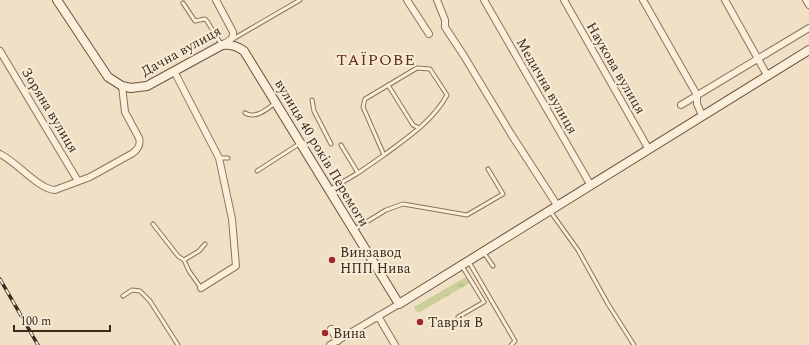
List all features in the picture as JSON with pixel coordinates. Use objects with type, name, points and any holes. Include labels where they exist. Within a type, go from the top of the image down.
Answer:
[{"type":"street","points":[[0,154],[18,165],[41,185],[50,190],[60,189],[90,177],[133,153],[139,147],[140,138],[125,112],[122,86],[108,77],[58,0]]},
{"type":"street","name":"Дачна вулиця","points":[[122,86],[131,88],[147,86],[232,40],[233,32],[216,0]]},
{"type":"street","points":[[407,0],[430,34]]},
{"type":"street","points":[[437,0],[445,20],[445,27],[519,147],[557,205]]},
{"type":"street","name":"Медична вулиця","points":[[484,0],[590,184]]},
{"type":"street","name":"Наукова вулиця","points":[[564,0],[648,148]]},
{"type":"street","points":[[643,0],[697,95],[696,104],[702,115]]},
{"type":"street","points":[[725,0],[767,75]]},
{"type":"street","points":[[806,0],[809,5]]},
{"type":"street","points":[[681,105],[809,28]]},
{"type":"street","name":"вулиця 40 років Перемоги","points":[[222,45],[232,45],[244,51],[399,304]]},
{"type":"street","points":[[330,345],[399,304],[648,148],[809,50]]},
{"type":"street","name":"Зоряна вулиця","points":[[0,51],[78,181]]},
{"type":"street","points":[[174,71],[219,158],[232,219],[236,266],[201,288]]},
{"type":"street","points":[[378,316],[395,345]]},
{"type":"street","points":[[331,329],[338,340]]},
{"type":"lane","points":[[232,40],[300,0]]},
{"type":"lane","points":[[182,3],[195,21],[205,19],[207,21],[222,45]]},
{"type":"lane","points":[[329,190],[358,173],[384,155],[419,128],[440,107],[447,95],[430,69],[417,68],[365,99],[363,107],[384,155]]},
{"type":"lane","points":[[388,85],[413,125],[419,128]]},
{"type":"lane","points":[[312,100],[314,111],[331,144]]},
{"type":"lane","points":[[245,113],[248,115],[256,115],[276,103]]},
{"type":"lane","points":[[256,171],[300,143]]},
{"type":"lane","points":[[341,145],[358,173]]},
{"type":"lane","points":[[219,158],[228,158]]},
{"type":"lane","points":[[353,230],[386,210],[403,204],[467,215],[503,194],[488,169]]},
{"type":"lane","points":[[549,210],[578,250],[608,304],[634,345]]},
{"type":"lane","points":[[153,224],[178,256],[184,260],[189,271],[201,288]]},
{"type":"lane","points":[[184,260],[199,251],[205,244]]},
{"type":"lane","points":[[483,251],[493,266]]},
{"type":"lane","points":[[458,317],[484,302],[465,262]]},
{"type":"lane","points":[[465,262],[515,341],[511,345]]},
{"type":"lane","points":[[123,296],[132,290],[140,291],[150,301],[178,345]]},
{"type":"green space","points":[[466,277],[470,283],[418,313],[414,307]]},
{"type":"railway","points":[[0,279],[38,345]]},
{"type":"place","name":"Винзавод НПП Нива","points":[[332,260]]},
{"type":"place","name":"Таврія В","points":[[420,322]]},
{"type":"place","name":"Вина","points":[[325,333]]},
{"type":"district","name":"ТАЇРОВЕ","points":[[376,60]]}]
